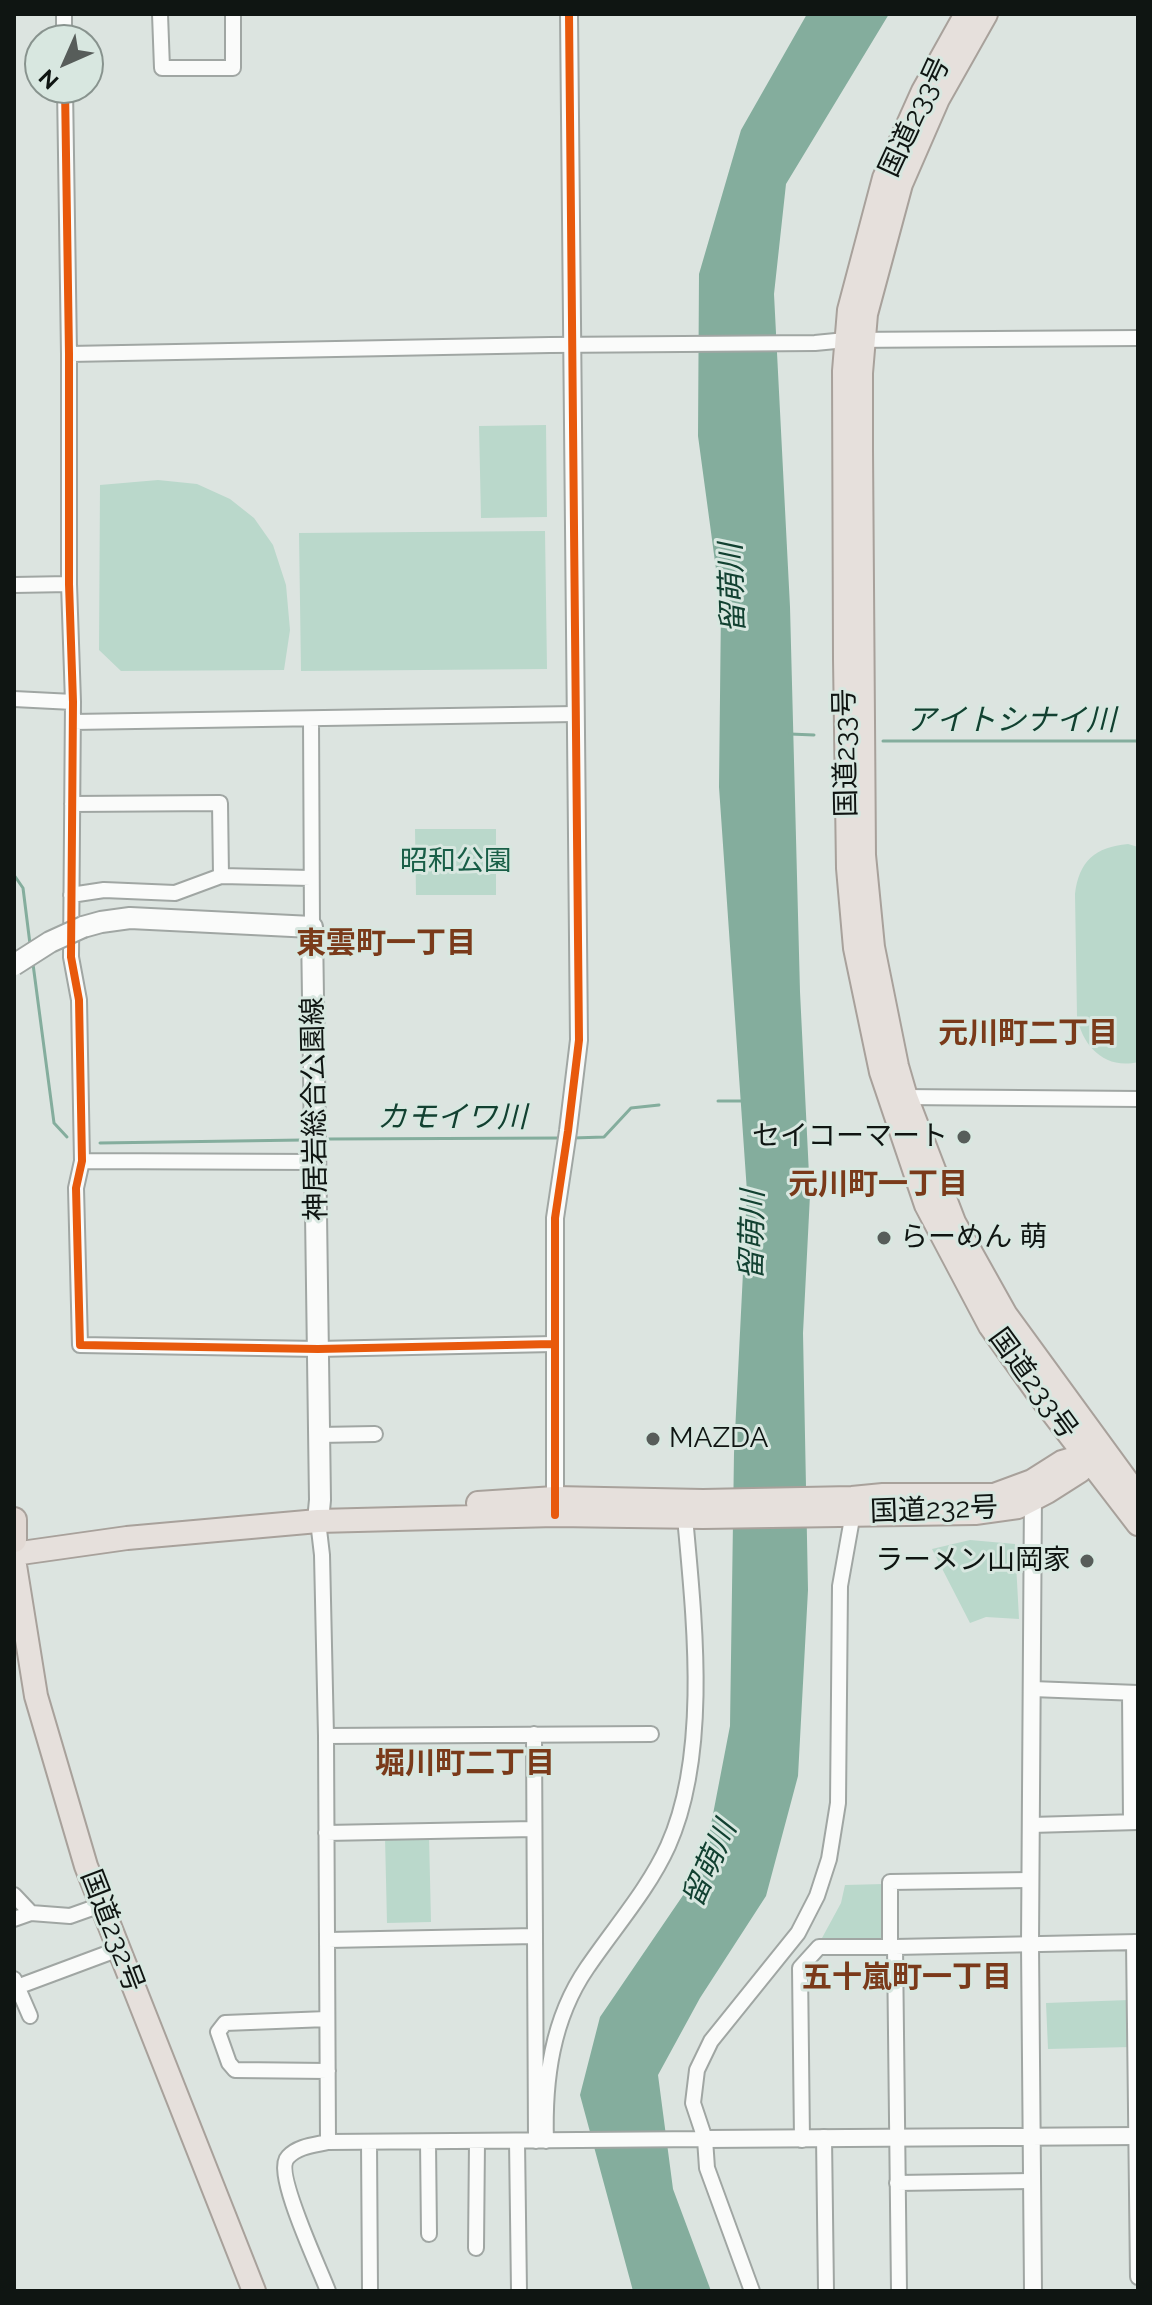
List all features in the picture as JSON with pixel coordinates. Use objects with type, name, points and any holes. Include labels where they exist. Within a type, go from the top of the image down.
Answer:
[{"type":"highway","name":"国道233号","points":[[855,340],[849,310],[884,178],[923,91],[966,14]]},
{"type":"highway","name":"国道233号","points":[[986,14],[938,99],[901,184],[866,314],[844,371],[848,868],[855,948],[881,1072],[898,1098],[926,1205],[983,1312],[1022,1372],[1088,1443],[1116,1481]]},
{"type":"highway","points":[[1088,1443],[1071,1445],[1066,1470],[1116,1481],[1138,1496]]},
{"type":"highway","name":"国道232号","points":[[254,2291],[86,1866],[36,1696],[14,1556],[85,1544],[318,1521],[346,1513],[555,1507],[697,1511],[840,1508],[975,1513],[1018,1507],[1032,1490],[1066,1470]]},
{"type":"highway","points":[[1116,1481],[1138,1524]]},
{"type":"highway","points":[[14,1520],[14,1540]]},
{"type":"main road","points":[[14,965],[50,942],[83,927],[130,918],[312,927]]},
{"type":"main road","name":"神居岩総合公園線","points":[[312,927],[318,1521]]},
{"type":"street","points":[[160,14],[162,68],[233,68],[233,14]]},
{"type":"street","points":[[555,1507],[555,1218],[579,1040],[569,14]]},
{"type":"street","points":[[65,104],[69,584],[73,702],[71,957],[79,1000],[82,1161],[76,1188],[80,1345],[318,1349],[553,1344]]},
{"type":"street","points":[[69,354],[1138,338]]},
{"type":"street","points":[[14,585],[69,584]]},
{"type":"street","points":[[14,699],[73,702]]},
{"type":"street","points":[[73,722],[575,714]]},
{"type":"street","points":[[311,719],[312,927]]},
{"type":"street","points":[[72,804],[220,803],[221,876]]},
{"type":"street","points":[[71,895],[104,890],[175,893],[221,876],[311,878]]},
{"type":"street","points":[[898,1098],[1138,1099]]},
{"type":"street","points":[[82,1161],[315,1162]]},
{"type":"street","points":[[319,1435],[375,1434]]},
{"type":"street","points":[[1032,1490],[1030,1944],[1033,2291]]},
{"type":"street","points":[[752,2291],[707,2168],[693,2103],[697,2070],[711,2041],[798,1933],[817,1896],[829,1859],[838,1803],[840,1508]]},
{"type":"street","points":[[544,2141],[546,2084],[554,2039],[563,2016],[585,1971],[630,1908],[667,1847],[685,1799],[693,1732],[697,1511]]},
{"type":"street","points":[[318,1521],[322,1555],[326,1736],[328,2142]]},
{"type":"street","points":[[1031,1825],[1134,1822],[1134,1693],[1032,1689]]},
{"type":"street","points":[[534,1734],[535,1936],[544,2141]]},
{"type":"street","points":[[326,1736],[651,1734]]},
{"type":"street","points":[[326,1833],[534,1829]]},
{"type":"street","points":[[899,2291],[890,1882],[1030,1880]]},
{"type":"street","points":[[14,1895],[31,1913]]},
{"type":"street","points":[[14,1919],[31,1913],[70,1916],[101,1905]]},
{"type":"street","points":[[328,1940],[535,1936]]},
{"type":"street","points":[[802,2140],[800,1968],[819,1947],[1136,1942],[1138,2277]]},
{"type":"street","points":[[30,2016],[15,1983],[119,1949]]},
{"type":"street","points":[[327,2019],[225,2023],[218,2032],[229,2063],[235,2070],[328,2071]]},
{"type":"street","points":[[328,2291],[286,2185],[284,2164],[288,2157],[304,2147],[328,2142],[1137,2136]]},
{"type":"street","points":[[824,2137],[826,2291]]},
{"type":"street","points":[[517,2141],[519,2291]]},
{"type":"street","points":[[369,2142],[370,2291]]},
{"type":"street","points":[[428,2142],[429,2234]]},
{"type":"street","points":[[476,2248],[477,2142]]},
{"type":"street","points":[[897,2183],[1031,2181]]},
{"type":"green space","points":[[546,425],[547,517],[481,518],[479,426]]},
{"type":"green space","points":[[158,480],[197,484],[230,499],[254,518],[273,545],[286,585],[290,630],[284,670],[121,671],[99,650],[100,485]]},
{"type":"green space","points":[[545,531],[547,669],[301,671],[299,533]]},
{"type":"green space","name":"昭和公園","points":[[415,829],[496,829],[496,895],[416,895]]},
{"type":"green space","points":[[1128,844],[1138,847],[1138,1062],[1126,1064],[1106,1059],[1097,1053],[1080,1027],[1077,1016],[1075,894],[1080,873],[1091,858],[1106,848]]},
{"type":"green space","points":[[970,1540],[1015,1544],[1019,1619],[986,1617],[970,1623],[932,1549]]},
{"type":"green space","points":[[429,1836],[431,1922],[387,1923],[385,1837]]},
{"type":"green space","points":[[884,1884],[884,1939],[822,1938],[841,1903],[845,1885]]},
{"type":"green space","points":[[1129,2000],[1130,2047],[1048,2049],[1046,2003]]},
{"type":"water","name":"留萌川","points":[[807,14],[889,14],[786,184],[774,294],[790,607],[800,992],[810,1195],[803,1333],[808,1590],[798,1776],[766,1896],[700,1998],[658,2075],[673,2189],[711,2291],[633,2291],[580,2095],[600,2017],[703,1866],[730,1726],[734,1453],[747,1192],[719,787],[721,606],[698,436],[699,274],[741,130]]},
{"type":"waterway","name":"アイトシナイ川","points":[[790,734],[814,735]]},
{"type":"waterway","name":"アイトシナイ川","points":[[883,741],[1138,741]]},
{"type":"waterway","name":"カモイワ川","points":[[14,875],[23,888],[30,944]]},
{"type":"waterway","name":"カモイワ川","points":[[33,964],[54,1123],[67,1137]]},
{"type":"waterway","name":"カモイワ川","points":[[718,1101],[742,1101]]},
{"type":"waterway","name":"カモイワ川","points":[[573,1138],[604,1137],[631,1108],[659,1105]]},
{"type":"waterway","name":"カモイワ川","points":[[329,1139],[561,1138]]},
{"type":"waterway","name":"カモイワ川","points":[[100,1143],[303,1140]]},
{"type":"cycle path","points":[[555,1515],[555,1218],[579,1040],[569,14]]},
{"type":"cycle path","points":[[65,104],[69,584],[73,702],[71,957],[79,1000],[82,1161],[76,1188],[80,1345],[318,1349],[553,1344]]},
{"type":"place","name":"セイコーマート","points":[[964,1137]]},
{"type":"place","name":"らーめん 萌","points":[[884,1238]]},
{"type":"place","name":"MAZDA","points":[[653,1439]]},
{"type":"place","name":"ラーメン山岡家","points":[[1087,1561]]},
{"type":"district","name":"東雲町一丁目","points":[[386,944]]},
{"type":"district","name":"元川町二丁目","points":[[1028,1034]]},
{"type":"district","name":"元川町一丁目","points":[[878,1185]]},
{"type":"district","name":"堀川町二丁目","points":[[465,1764]]},
{"type":"district","name":"五十嵐町一丁目","points":[[907,1978]]}]
